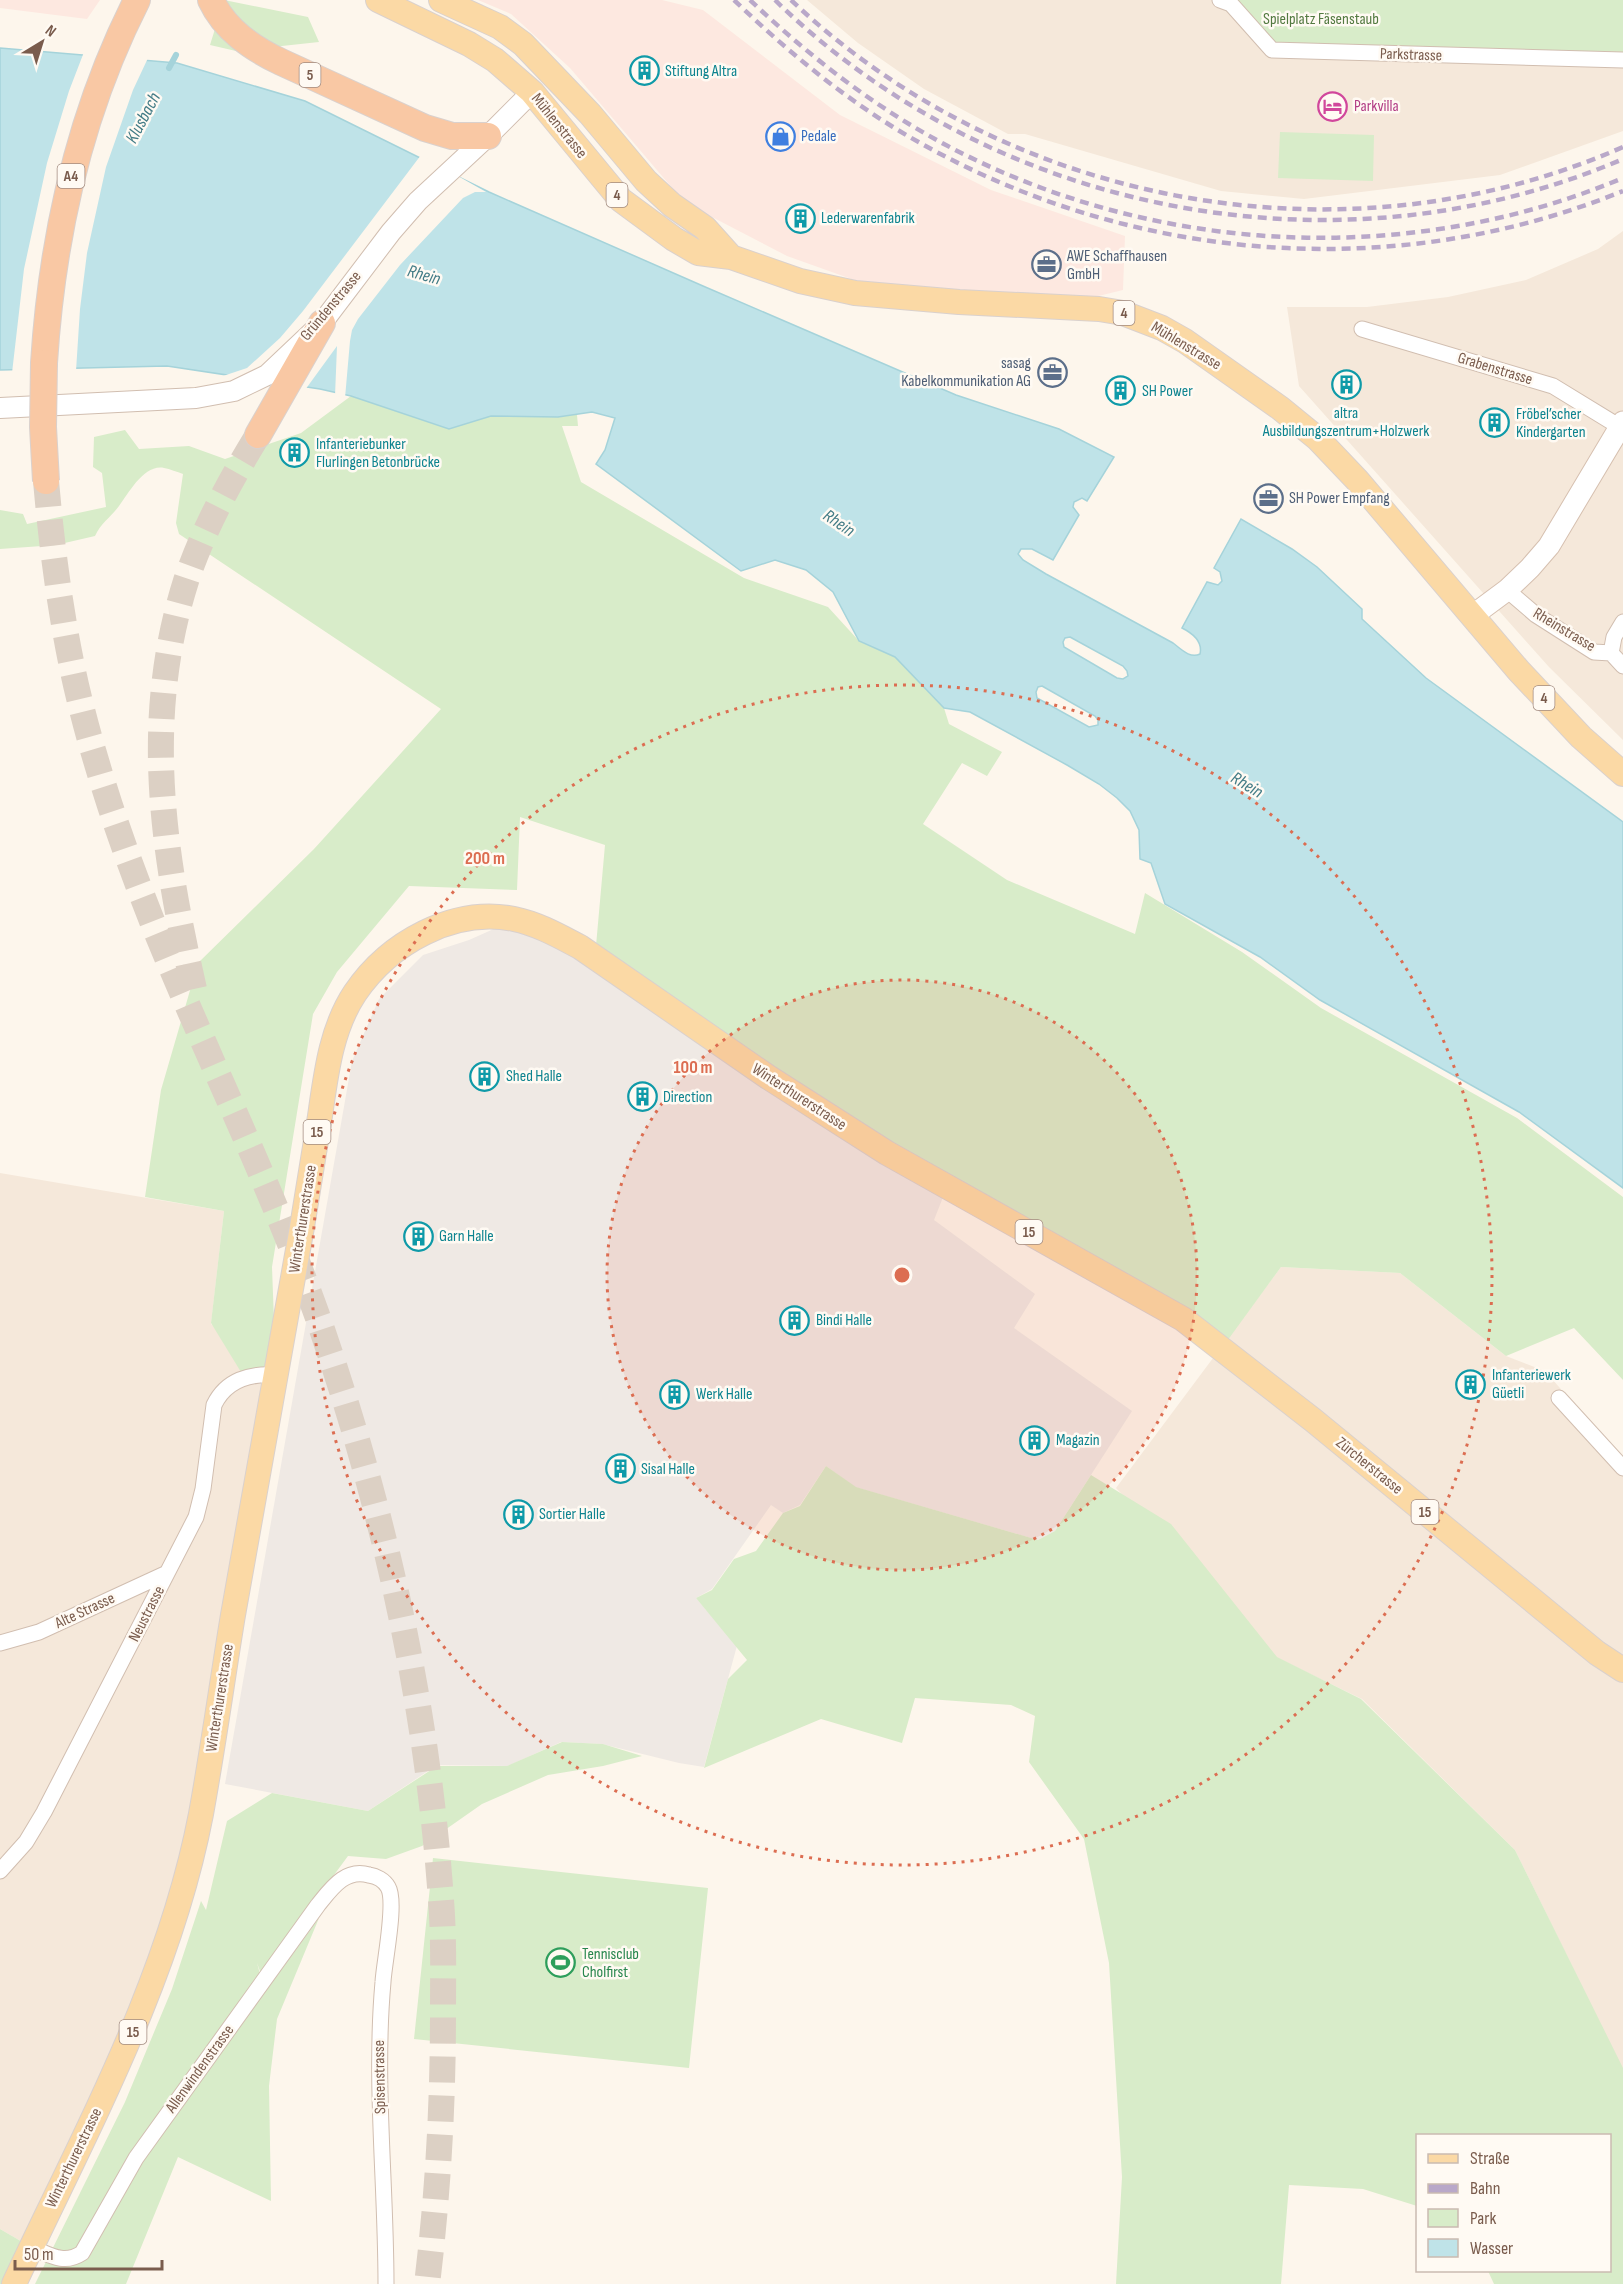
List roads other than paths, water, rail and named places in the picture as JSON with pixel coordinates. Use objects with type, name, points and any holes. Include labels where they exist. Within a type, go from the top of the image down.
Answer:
[{"type":"highway","name":"A4","points":[[46,481],[43,427],[44,363],[54,255],[86,122],[111,54],[137,0]]},
{"type":"highway","name":"5","points":[[211,0],[228,27],[261,51],[425,128],[452,136],[488,136]]},
{"type":"highway","points":[[261,431],[322,323]]},
{"type":"main road","name":"Mühlenstrasse","points":[[378,0],[469,44],[495,60],[532,92],[621,200],[674,239],[698,253],[732,257],[800,281],[855,293],[959,302],[1100,309],[1123,313],[1162,328],[1185,341],[1271,401],[1318,439],[1351,472],[1472,616]]},
{"type":"main road","name":"Mühlenstrasse","points":[[441,0],[500,27],[523,44],[552,72],[646,181],[672,205],[705,228],[732,257]]},
{"type":"main road","points":[[532,92],[552,72]]},
{"type":"main road","name":"Grabenstrasse","points":[[1472,616],[1507,590],[1530,568],[1548,546],[1622,424]]},
{"type":"main road","name":"4","points":[[1472,616],[1571,726],[1623,774]]},
{"type":"main road","name":"Winterthurerstrasse","points":[[14,2284],[137,2022],[162,1954],[183,1885],[200,1818],[330,1056],[345,1012],[356,993],[369,976],[403,945],[432,928],[466,918],[501,917],[534,924],[580,947],[768,1077],[886,1154],[1137,1292],[1183,1319],[1227,1352]]},
{"type":"main road","name":"Zürcherstrasse","points":[[1227,1352],[1597,1653],[1623,1670]]},
{"type":"street","name":"Parkstrasse","points":[[1220,0],[1231,4],[1272,51],[1623,60]]},
{"type":"street","name":"Gründenstrasse","points":[[0,408],[176,400],[234,391],[267,375],[322,323],[391,232],[418,201],[532,92]]},
{"type":"street","name":"Grabenstrasse","points":[[1362,329],[1554,386],[1622,424]]},
{"type":"street","name":"Rheinstrasse","points":[[1507,590],[1536,615],[1594,652],[1611,653],[1623,666]]},
{"type":"street","points":[[1611,653],[1614,637],[1623,622]]},
{"type":"street","name":"Neustrasse","points":[[0,1871],[27,1842],[44,1812],[196,1517],[203,1489],[214,1405],[219,1395],[244,1377],[258,1374],[276,1376]]},
{"type":"street","points":[[1559,1398],[1623,1468]]},
{"type":"street","name":"Alte Strasse","points":[[0,1643],[39,1632],[167,1573]]},
{"type":"street","name":"Allenwindenstrasse","points":[[31,2247],[61,2259],[73,2259],[82,2253],[143,2149],[333,1886],[345,1876],[364,1873],[377,1876]]},
{"type":"street","name":"Spisenstrasse","points":[[377,1876],[388,1887],[392,1899],[383,1975],[379,2038],[386,2284]]},
{"type":"water","name":"Rhein","points":[[0,48],[177,63],[305,101],[489,192],[956,395],[1059,429],[1114,457],[1087,501],[1082,498],[1074,502],[1073,507],[1079,515],[1053,560],[1032,549],[1021,549],[1018,554],[1023,560],[1046,574],[1189,654],[1200,654],[1200,645],[1193,635],[1182,628],[1207,582],[1218,585],[1222,581],[1220,572],[1214,568],[1241,519],[1292,549],[1317,567],[1362,609],[1362,619],[1426,678],[1623,822],[1623,1188],[1519,1112],[1320,1000],[1260,957],[1165,904],[1151,863],[1140,859],[1139,830],[1130,811],[1117,798],[1067,765],[970,712],[944,708],[895,657],[859,641],[833,592],[806,570],[775,560],[741,571],[596,464],[605,450],[615,418],[592,412],[558,417],[491,416],[449,429],[351,396],[320,389],[167,366],[0,370]],"holes":[[[1070,637],[1123,666],[1128,676],[1123,679],[1117,678],[1064,647],[1065,638]],[[1042,686],[1095,716],[1098,725],[1089,727],[1037,698],[1038,687]]]},
{"type":"waterway","name":"Klusbach","points":[[169,68],[176,55]]},
{"type":"tunnel","points":[[194,989],[173,887],[166,836],[161,735],[164,684],[172,633],[186,581],[200,543],[237,470],[258,435]]},
{"type":"tunnel","points":[[46,481],[61,609],[76,685],[101,777],[131,867],[154,926],[259,1168],[317,1315],[362,1458],[382,1531],[398,1604],[425,1751],[443,1928],[441,2115],[427,2284]]},
{"type":"railway","points":[[734,0],[810,68],[893,127],[977,172],[1066,207],[1157,232],[1250,246],[1345,249],[1439,241],[1532,222],[1623,191]]},
{"type":"railway","points":[[750,0],[842,79],[892,113],[944,144],[1024,181],[1107,209],[1193,228],[1280,237],[1367,236],[1454,227],[1540,207],[1623,178]]},
{"type":"railway","points":[[775,0],[863,74],[961,133],[1066,177],[1175,206],[1288,219],[1402,216],[1514,196],[1623,159]]},
{"type":"railway","points":[[791,0],[878,71],[974,128],[1077,170],[1185,197],[1296,209],[1407,205],[1517,184],[1623,147]]},
{"type":"place","name":"Stiftung Altra","points":[[644,71]]},
{"type":"place","name":"Parkvilla","points":[[1333,106]]},
{"type":"place","name":"Pedale","points":[[780,136]]},
{"type":"place","name":"Lederwarenfabrik","points":[[800,218]]},
{"type":"place","name":"AWE Schaffhausen GmbH","points":[[1046,265]]},
{"type":"place","name":"sasag Kabelkommunikation AG","points":[[1052,372]]},
{"type":"place","name":"altra Ausbildungszentrum+Holzwerk","points":[[1346,385]]},
{"type":"place","name":"SH Power","points":[[1121,391]]},
{"type":"place","name":"Fröbel’scher Kindergarten","points":[[1495,423]]},
{"type":"place","name":"Infanteriebunker Flurlingen Betonbrücke","points":[[295,453]]},
{"type":"place","name":"SH Power Empfang","points":[[1268,498]]},
{"type":"place","name":"Shed Halle","points":[[485,1076]]},
{"type":"place","name":"Direction","points":[[642,1097]]},
{"type":"place","name":"Garn Halle","points":[[418,1236]]},
{"type":"place","name":"Bindi Halle","points":[[795,1320]]},
{"type":"place","name":"Infanteriewerk Güetli","points":[[1471,1384]]},
{"type":"place","name":"Werk Halle","points":[[675,1394]]},
{"type":"place","name":"Magazin","points":[[1035,1440]]},
{"type":"place","name":"Sisal Halle","points":[[620,1469]]},
{"type":"place","name":"Sortier Halle","points":[[518,1514]]},
{"type":"place","name":"Tennisclub Cholfirst","points":[[561,1963]]},
{"type":"park label","name":"Spielplatz Fäsenstaub","points":[[1321,19]]}]
